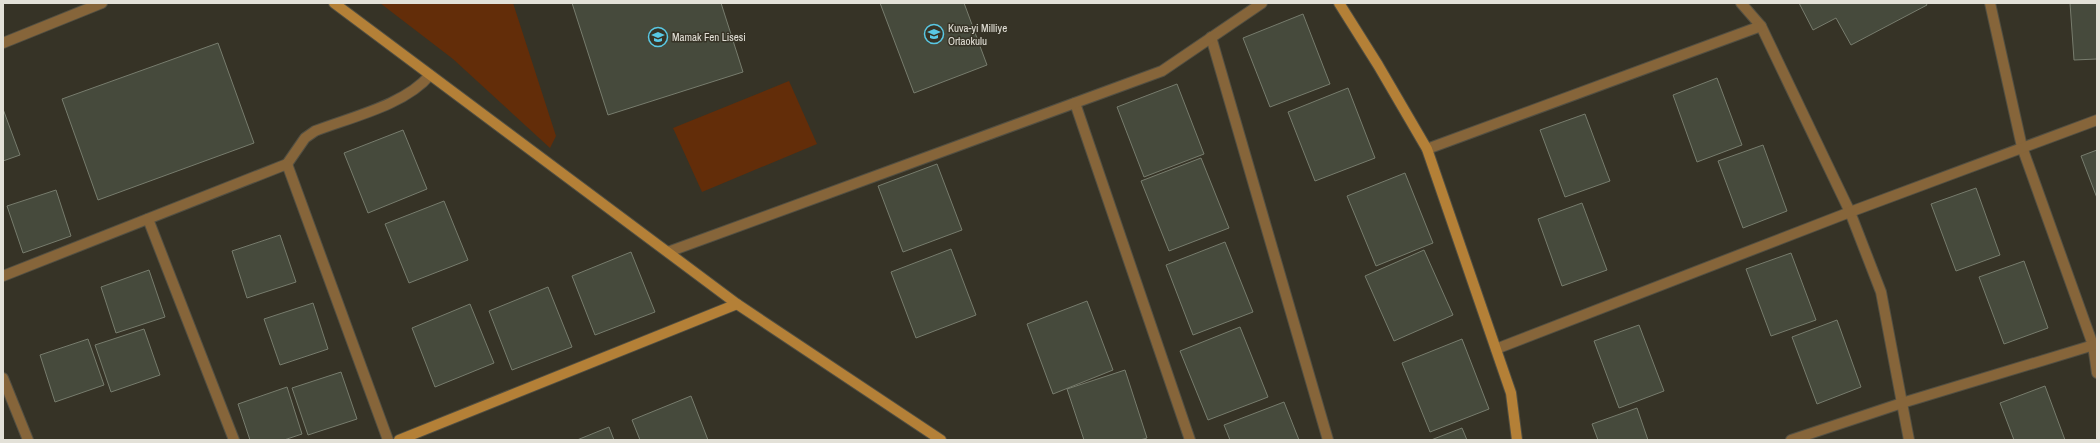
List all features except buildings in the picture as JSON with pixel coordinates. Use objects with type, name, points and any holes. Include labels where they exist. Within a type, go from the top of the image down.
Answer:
[{"type":"street","points":[[3,43],[102,3]]},
{"type":"street","points":[[334,3],[737,304],[941,440]]},
{"type":"street","points":[[668,252],[1162,71],[1262,3]]},
{"type":"street","points":[[1338,3],[1378,65],[1427,149],[1511,393],[1518,440]]},
{"type":"street","points":[[1741,3],[1761,26],[1850,212],[1881,292],[1909,440]]},
{"type":"street","points":[[1990,3],[2022,147],[2095,344],[2097,373]]},
{"type":"street","points":[[1427,149],[1761,26]]},
{"type":"street","points":[[1211,37],[1328,440]]},
{"type":"street","points":[[3,276],[287,164],[305,138],[315,131],[398,99],[425,81],[430,75]]},
{"type":"street","points":[[1075,103],[1190,440]]},
{"type":"street","points":[[1496,349],[1850,212],[2097,120]]},
{"type":"street","points":[[287,164],[388,440]]},
{"type":"street","points":[[148,219],[234,440]]},
{"type":"street","points":[[399,440],[737,304]]},
{"type":"street","points":[[1791,440],[1902,403],[2095,344]]},
{"type":"street","points":[[3,378],[28,440]]},
{"type":"shaded area","points":[[380,3],[513,3],[556,136],[550,148],[453,59]]},
{"type":"shaded area","points":[[789,81],[817,144],[702,192],[673,128]]},
{"type":"place","name":"Kuva-yi Milliye Ortaokulu","points":[[934,34]]},
{"type":"place","name":"Mamak Fen Lisesi","points":[[658,37]]}]
